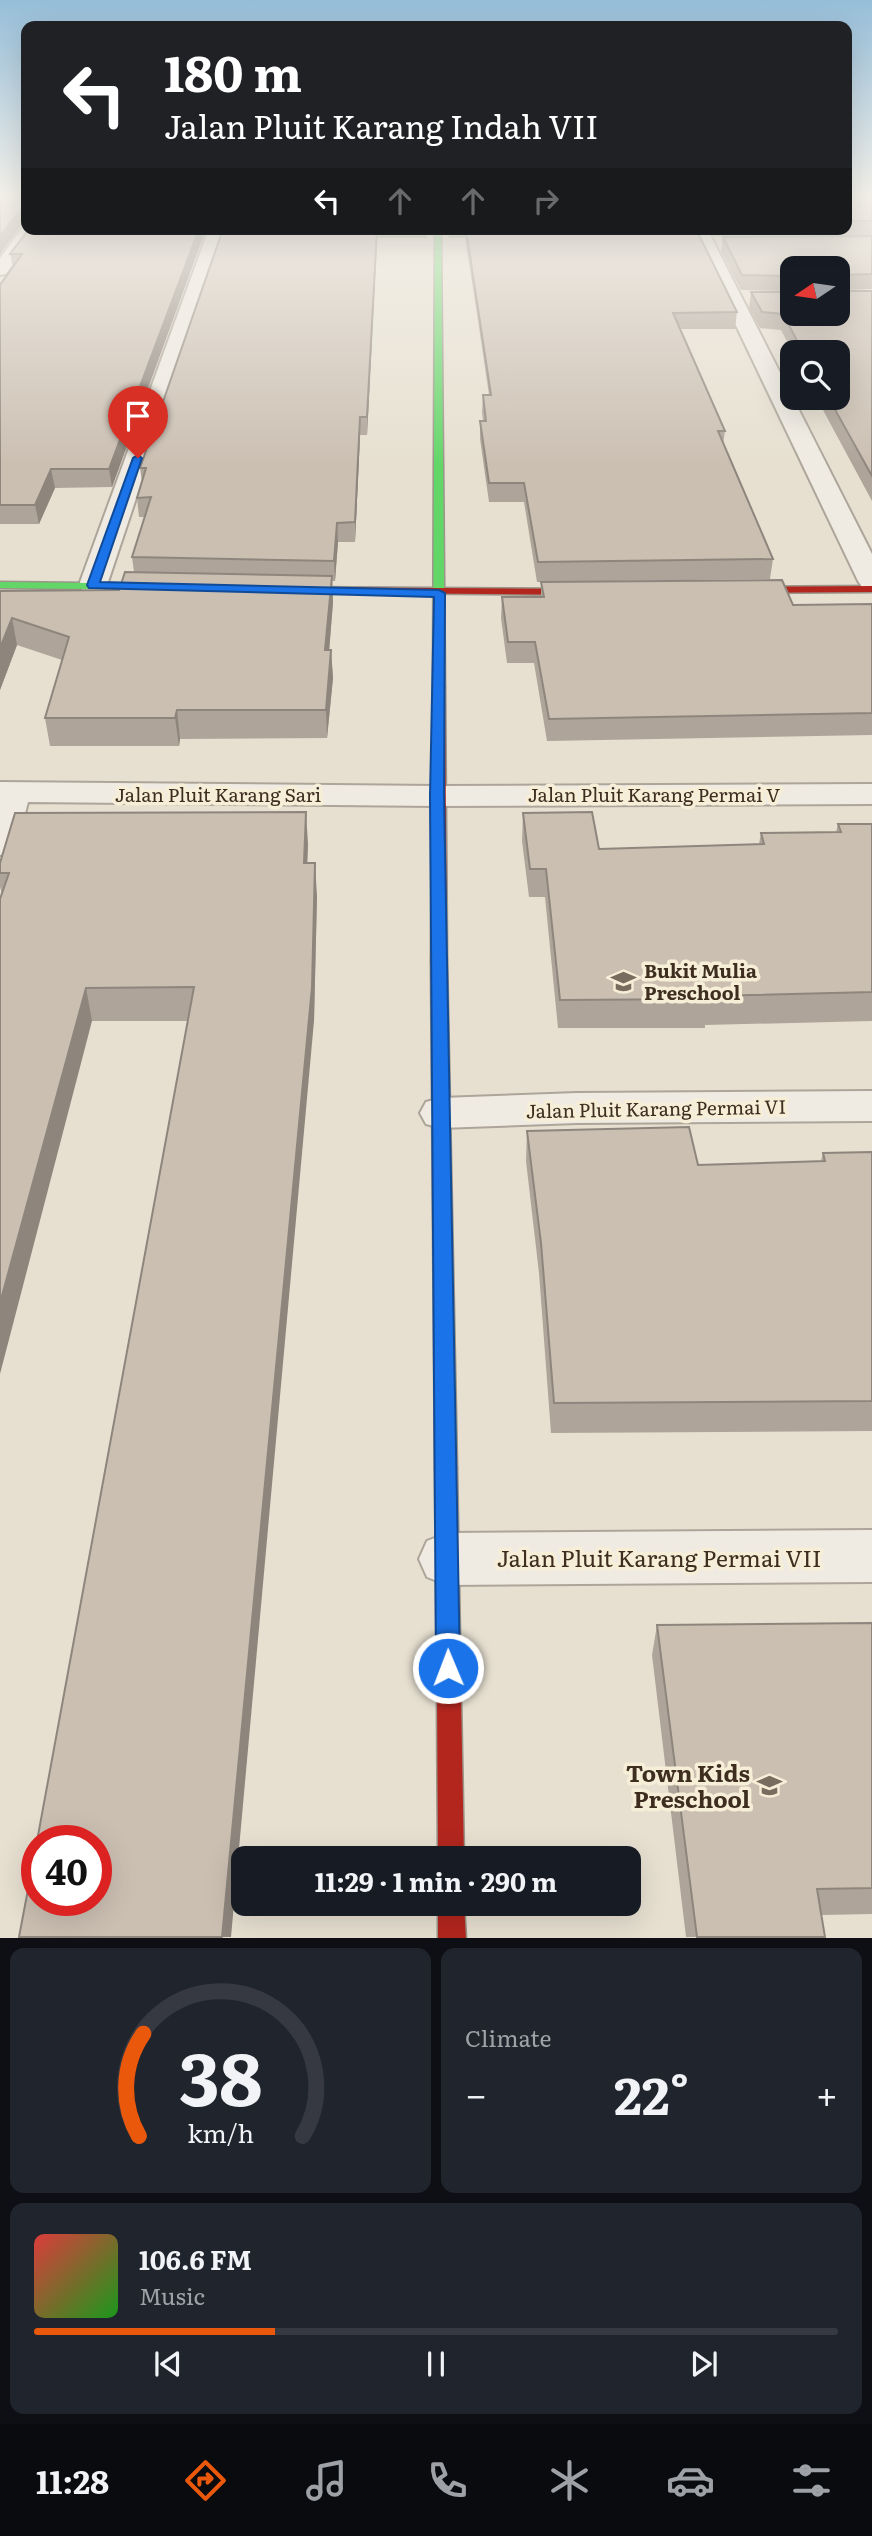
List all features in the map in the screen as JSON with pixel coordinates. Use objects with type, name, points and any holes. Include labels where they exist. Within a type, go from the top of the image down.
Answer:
[{"type":"street","points":[[93,585],[199,284]]},
{"type":"street","points":[[438,284],[437,796],[450,1846]]},
{"type":"street","points":[[725,284],[872,581]]},
{"type":"street","points":[[731,299],[756,299]]},
{"type":"street","points":[[0,585],[191,588]]},
{"type":"street","points":[[260,589],[439,593],[607,592]]},
{"type":"street","points":[[719,591],[872,589]]},
{"type":"street","points":[[0,845],[7,792]]},
{"type":"street","name":"Jalan Pluit Karang Sari","points":[[7,792],[437,796]]},
{"type":"street","name":"Jalan Pluit Karang Permai V","points":[[437,796],[872,794]]},
{"type":"street","name":"Jalan Pluit Karang Permai VI","points":[[441,1112],[872,1105]]},
{"type":"street","name":"Jalan Pluit Karang Permai VII","points":[[447,1559],[872,1556]]},
{"type":"street","points":[[451,1916],[452,1937]]},
{"type":"building","points":[[178,284],[109,469],[51,469],[35,505],[0,505],[0,285]]},
{"type":"building","points":[[204,284],[374,284],[367,417],[360,417],[355,522],[337,523],[334,561],[132,557],[151,497],[137,498],[146,468],[140,468]]},
{"type":"building","points":[[474,284],[723,284],[737,312],[673,313],[725,431],[718,431],[773,559],[538,562],[524,483],[489,483],[480,421],[486,421],[483,395],[491,395]]},
{"type":"building","points":[[850,291],[872,291],[872,476],[835,410],[850,410],[850,340],[797,340],[789,326],[850,326]]},
{"type":"building","points":[[751,292],[780,292],[780,314],[762,312]]},
{"type":"building","points":[[125,572],[332,576],[325,650],[331,650],[326,710],[177,710],[175,718],[45,718],[69,637],[12,618],[0,648],[0,591],[119,590]]},
{"type":"building","points":[[782,580],[793,605],[872,604],[872,713],[549,719],[535,642],[508,642],[502,597],[544,597],[541,582]]},
{"type":"building","points":[[306,812],[304,863],[315,863],[312,987],[222,1937],[19,1937],[23,1916],[112,1916],[112,1825],[40,1825],[194,987],[86,988],[0,1303],[0,899],[9,873],[0,873],[0,863],[15,813]]},
{"type":"building","points":[[592,812],[599,849],[764,844],[761,833],[841,832],[838,824],[872,824],[872,992],[708,996],[709,999],[560,1000],[546,869],[530,869],[523,813]]},
{"type":"building","points":[[689,1127],[698,1165],[825,1161],[823,1153],[872,1152],[872,1401],[554,1403],[541,1243],[527,1131]]},
{"type":"building","name":"Town Kids Preschool","points":[[872,1623],[872,1888],[817,1889],[825,1937],[697,1937],[657,1625]]},
{"type":"traffic: fast","points":[[438,284],[439,688]]},
{"type":"traffic: fast","points":[[0,585],[173,587]]},
{"type":"traffic: fast","points":[[439,960],[446,1468]]},
{"type":"traffic: slow","points":[[446,1468],[449,1697]]},
{"type":"traffic: jam","points":[[733,590],[872,589]]},
{"type":"traffic: jam","points":[[279,590],[593,592]]},
{"type":"traffic: jam","points":[[439,688],[439,960]]},
{"type":"traffic: jam","points":[[449,1697],[451,1846]]},
{"type":"traffic: jam","points":[[451,1916],[452,1938]]},
{"type":"place","name":"Bukit Mulia Preschool","points":[[624,981]]},
{"type":"place","name":"Town Kids Preschool","points":[[770,1785]]},
{"type":"route","points":[[138,458],[93,585],[439,593],[437,796],[448,1668]]}]
